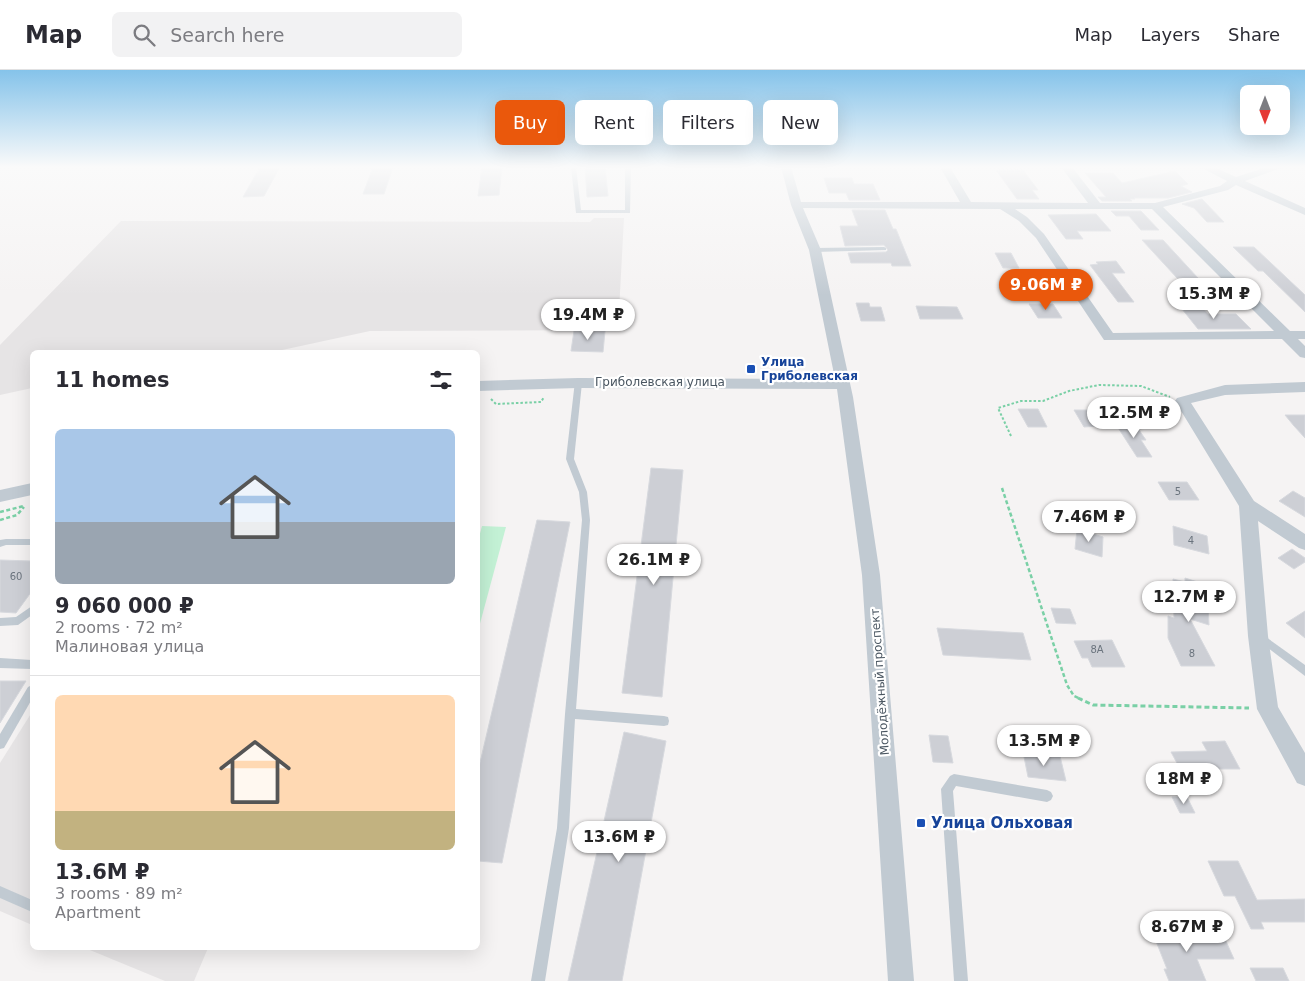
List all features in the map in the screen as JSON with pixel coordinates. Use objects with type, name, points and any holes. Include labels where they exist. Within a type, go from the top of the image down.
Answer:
[{"type":"street","name":"Молодёжный проспект","points":[[798,210],[815,250],[843,384],[871,575],[901,981]]},
{"type":"street","points":[[1008,210],[1023,219],[1040,236],[1109,338],[1305,335]]},
{"type":"street","points":[[1159,210],[1192,240],[1284,335],[1305,354]]},
{"type":"street","name":"Гриболевская улица","points":[[482,390],[578,382],[843,384]]},
{"type":"street","points":[[1305,386],[1226,390],[1182,401],[1248,506],[1305,542]]},
{"type":"street","points":[[0,496],[30,489]]},
{"type":"street","points":[[1248,506],[1258,636],[1268,708],[1305,775]]},
{"type":"lane","points":[[578,210],[578,212],[628,212],[628,210]]},
{"type":"lane","points":[[815,250],[884,250]]},
{"type":"lane","points":[[538,981],[563,828],[570,714],[586,520],[583,492],[570,459],[578,382]]},
{"type":"lane","points":[[0,544],[6,542],[30,542]]},
{"type":"lane","points":[[0,622],[18,621],[30,612]]},
{"type":"lane","points":[[1258,636],[1305,671]]},
{"type":"lane","points":[[0,664],[30,665]]},
{"type":"lane","points":[[0,744],[30,693]]},
{"type":"lane","points":[[570,714],[664,721]]},
{"type":"lane","points":[[961,981],[947,789],[954,780],[1047,796]]},
{"type":"lane","points":[[0,892],[30,905]]},
{"type":"path","points":[[1011,436],[998,408],[1021,401],[1043,401],[1076,389],[1099,385],[1141,386],[1182,401]]},
{"type":"path","points":[[482,390],[496,404],[541,402],[547,391]]},
{"type":"path","points":[[1002,488],[1067,685],[1074,696],[1093,705],[1268,708]]},
{"type":"path","points":[[0,512],[25,506],[17,515],[0,520]]},
{"type":"shaded area","points":[[594,218],[624,218],[618,330],[370,331],[282,350],[30,350],[30,388],[0,395],[0,345],[121,221],[590,222]]},
{"type":"shaded area","points":[[30,715],[30,924],[0,911],[0,763]]},
{"type":"shaded area","points":[[90,950],[207,950],[194,981],[165,981]]},
{"type":"green space","points":[[482,526],[506,527],[480,624],[480,534]]},
{"type":"building","points":[[852,210],[885,210],[893,229],[896,229],[911,266],[892,266],[891,263],[851,263],[848,253],[886,252],[888,250],[884,245],[845,246],[840,226],[858,226]]},
{"type":"building","points":[[1195,210],[1212,210],[1224,222],[1207,222]]},
{"type":"building","points":[[1111,211],[1141,211],[1159,230],[1141,230],[1129,216],[1116,216]]},
{"type":"building","points":[[1096,214],[1111,231],[1077,231],[1083,239],[1066,239],[1048,215]]},
{"type":"building","points":[[1142,240],[1163,240],[1198,278],[1177,278]]},
{"type":"building","points":[[1233,247],[1254,247],[1305,295],[1305,312],[1263,271],[1258,271]]},
{"type":"building","points":[[995,253],[1011,253],[1019,268],[1003,268]]},
{"type":"building","points":[[1116,261],[1125,273],[1112,273],[1134,302],[1118,302],[1090,265],[1098,264],[1096,262]]},
{"type":"building","points":[[856,303],[869,303],[870,307],[881,307],[885,321],[861,321]]},
{"type":"building","points":[[1029,304],[1053,304],[1062,318],[1038,318]]},
{"type":"building","points":[[1186,305],[1201,306],[1208,314],[1236,314],[1251,329],[1198,329],[1182,309],[1189,309]]},
{"type":"building","points":[[916,306],[957,307],[963,319],[920,319]]},
{"type":"building","points":[[574,331],[605,331],[603,352],[571,351]]},
{"type":"building","points":[[1018,409],[1038,409],[1047,427],[1028,427]]},
{"type":"building","points":[[1074,410],[1088,410],[1099,426],[1084,427]]},
{"type":"building","points":[[1285,415],[1305,415],[1305,438],[1294,426]]},
{"type":"building","points":[[1115,423],[1134,423],[1146,440],[1141,440],[1152,457],[1137,457]]},
{"type":"building","points":[[651,468],[683,470],[662,697],[622,693]]},
{"type":"building","points":[[1158,482],[1187,482],[1199,500],[1169,500]]},
{"type":"building","points":[[1293,491],[1305,498],[1305,517],[1279,501]]},
{"type":"building","points":[[537,520],[570,522],[502,863],[480,861],[480,762]]},
{"type":"building","points":[[1173,526],[1207,536],[1209,554],[1174,545]]},
{"type":"building","points":[[1077,529],[1103,537],[1102,557],[1075,549]]},
{"type":"building","points":[[1292,549],[1305,558],[1305,562],[1294,569],[1278,558]]},
{"type":"building","points":[[0,560],[30,561],[30,594],[16,613],[0,612]]},
{"type":"building","points":[[1185,578],[1207,585],[1209,625],[1190,619],[1215,666],[1181,666],[1168,638],[1168,616],[1174,618],[1173,579],[1185,582]]},
{"type":"building","points":[[1051,608],[1070,609],[1076,624],[1056,623]]},
{"type":"building","points":[[1305,611],[1305,638],[1286,623]]},
{"type":"building","points":[[937,628],[1023,633],[1031,660],[943,655]]},
{"type":"building","points":[[1112,640],[1125,667],[1092,667],[1088,658],[1082,658],[1074,641]]},
{"type":"building","points":[[0,681],[26,681],[0,723]]},
{"type":"building","points":[[624,732],[666,741],[622,981],[568,981]]},
{"type":"building","points":[[929,735],[948,736],[953,763],[933,762]]},
{"type":"building","points":[[1225,741],[1240,769],[1216,769],[1214,765],[1178,765],[1171,752],[1207,751],[1202,742]]},
{"type":"building","points":[[1023,752],[1060,756],[1066,781],[1028,777]]},
{"type":"building","points":[[1172,797],[1187,797],[1195,813],[1180,813]]},
{"type":"building","points":[[1208,861],[1238,861],[1257,900],[1305,899],[1305,922],[1261,922],[1264,929],[1251,929],[1235,896],[1224,896]]},
{"type":"building","points":[[1150,926],[1180,926],[1186,939],[1225,939],[1234,959],[1197,959],[1206,981],[1169,981],[1164,969],[1167,969]]},
{"type":"building","points":[[1250,968],[1283,968],[1289,981],[1256,981]]},
{"type":"place","name":"Улица Гриболевская","points":[[751,369]]},
{"type":"place","name":"Улица Ольховая","points":[[921,823]]}]
